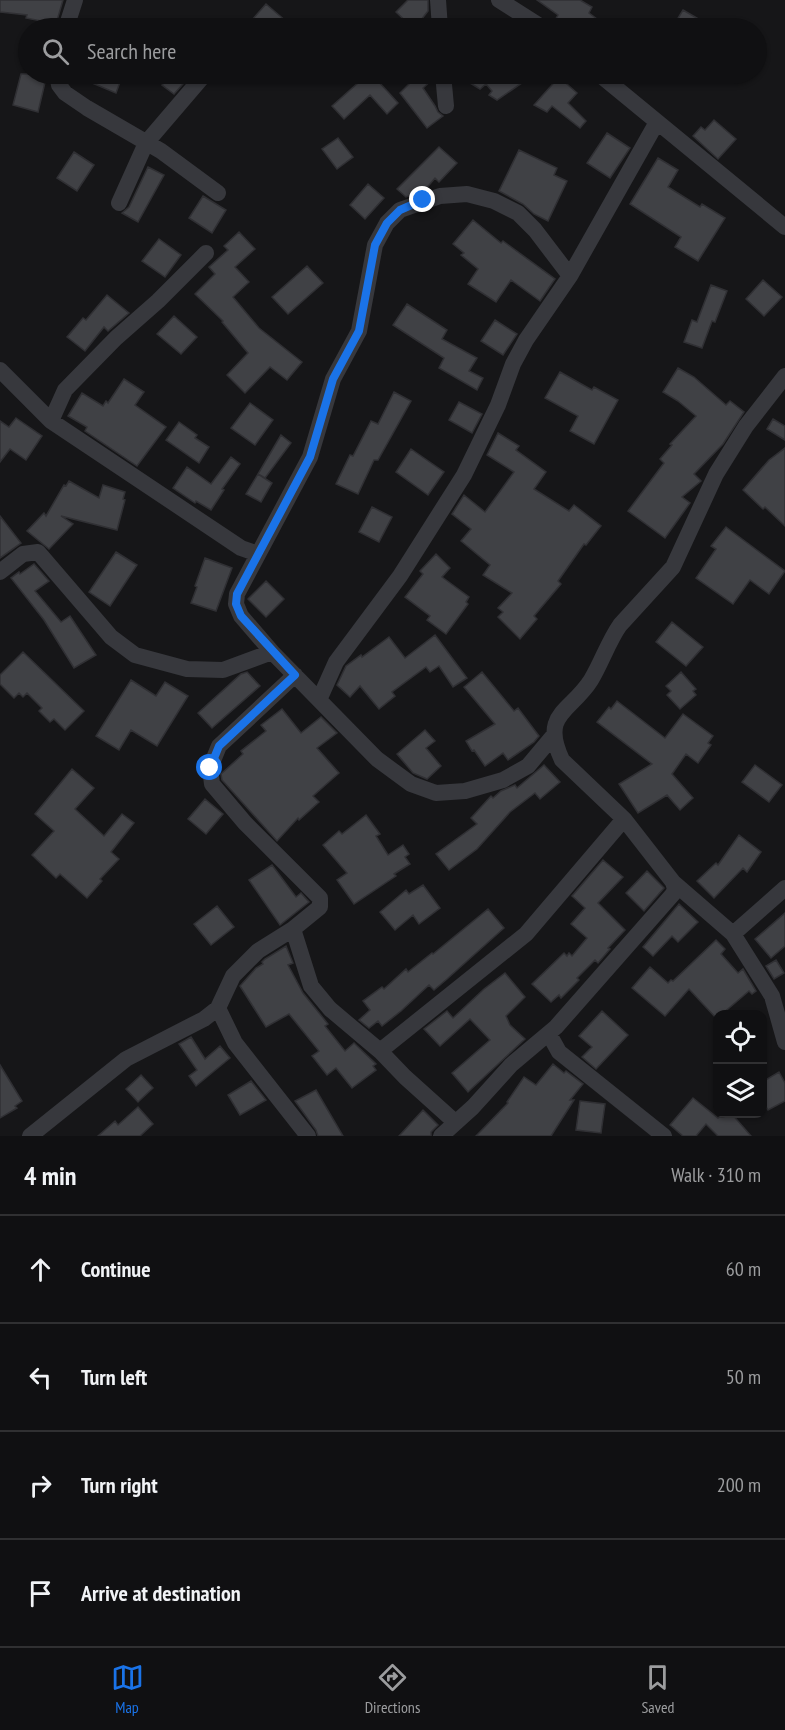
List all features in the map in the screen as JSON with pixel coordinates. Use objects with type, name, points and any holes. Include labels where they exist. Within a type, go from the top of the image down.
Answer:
[{"type":"street","points":[[69,18],[75,0]]},
{"type":"street","points":[[438,0],[439,18]]},
{"type":"street","points":[[499,0],[527,18]]},
{"type":"street","points":[[58,84],[65,93],[87,108],[146,143],[218,193]]},
{"type":"street","points":[[119,203],[146,143],[196,84]]},
{"type":"street","points":[[444,84],[446,106]]},
{"type":"street","points":[[611,84],[785,227]]},
{"type":"street","points":[[319,700],[336,662],[400,576],[464,475],[526,340],[570,276],[657,122]]},
{"type":"street","points":[[554,735],[528,766],[503,780],[465,791],[436,793],[411,784],[377,759],[272,652],[241,616],[236,604],[237,594],[310,457],[333,379],[359,331],[375,245],[387,223],[400,210],[440,196],[467,194],[494,201],[518,213],[535,230],[570,276]]},
{"type":"street","points":[[51,421],[65,390],[206,253]]},
{"type":"street","points":[[0,370],[51,421],[241,548],[258,554]]},
{"type":"street","points":[[785,376],[746,426],[716,474],[673,567],[620,626],[588,684],[564,709],[556,723],[554,735],[562,760],[624,819],[674,882],[733,934],[772,996],[785,1042]]},
{"type":"street","points":[[0,572],[23,554],[38,552],[111,637],[135,655],[187,669],[223,670],[272,652]]},
{"type":"street","points":[[30,1136],[126,1059],[204,1018],[218,1008],[233,976],[258,951],[293,929],[320,907],[320,898],[245,823],[212,784],[210,768],[219,746],[295,675]]},
{"type":"street","points":[[380,1051],[526,934],[624,819]]},
{"type":"street","points":[[441,1136],[473,1107],[511,1065],[549,1034],[673,894],[674,882]]},
{"type":"street","points":[[733,934],[785,888]]},
{"type":"street","points":[[293,929],[311,986],[330,1009],[380,1051],[455,1122]]},
{"type":"street","points":[[218,1008],[235,1043],[308,1136]]},
{"type":"street","points":[[549,1034],[559,1052],[664,1136]]},
{"type":"building","points":[[0,0],[63,0],[58,18],[26,18],[27,15],[0,12]]},
{"type":"building","points":[[408,0],[428,0],[428,11],[423,18],[402,18],[396,12]]},
{"type":"building","points":[[537,0],[580,0],[592,7],[589,13],[596,18],[556,18],[558,15]]},
{"type":"building","points":[[266,4],[282,18],[254,18]]},
{"type":"building","points":[[683,10],[697,18],[678,18]]},
{"type":"building","points":[[18,84],[45,84],[38,112],[13,105]]},
{"type":"building","points":[[94,84],[119,84],[116,93]]},
{"type":"building","points":[[163,84],[183,84],[174,94]]},
{"type":"building","points":[[357,84],[381,84],[398,103],[387,114],[370,95],[344,119],[332,106]]},
{"type":"building","points":[[409,84],[427,84],[423,88],[443,116],[427,128],[400,93]]},
{"type":"building","points":[[472,84],[486,84],[480,89]]},
{"type":"building","points":[[486,84],[520,84],[497,100],[489,95],[492,91]]},
{"type":"building","points":[[553,84],[567,84],[577,93],[568,103],[586,121],[580,128],[552,106],[547,112],[534,105]]},
{"type":"building","points":[[714,120],[736,139],[718,159],[693,136],[701,127],[705,130]]},
{"type":"building","points":[[607,133],[630,148],[610,178],[587,163]]},
{"type":"building","points":[[338,138],[353,157],[337,169],[322,149]]},
{"type":"building","points":[[439,147],[457,163],[439,182],[435,178],[424,191],[406,197],[397,189]]},
{"type":"building","points":[[519,150],[557,168],[554,175],[567,181],[548,221],[499,191]]},
{"type":"building","points":[[74,152],[94,165],[77,191],[57,178]]},
{"type":"building","points":[[658,158],[678,170],[668,187],[700,207],[702,204],[725,218],[698,261],[675,247],[681,237],[630,204]]},
{"type":"building","points":[[148,167],[164,175],[138,222],[122,213],[129,207]]},
{"type":"building","points":[[368,184],[384,198],[365,219],[350,205]]},
{"type":"building","points":[[203,196],[226,210],[212,233],[189,218]]},
{"type":"building","points":[[473,220],[501,243],[503,241],[555,279],[540,301],[511,280],[496,302],[468,284],[478,269],[461,255],[464,253],[453,244]]},
{"type":"building","points":[[239,232],[255,249],[235,267],[249,282],[233,297],[259,328],[302,362],[287,380],[270,367],[245,393],[227,375],[248,353],[223,321],[195,294],[215,274],[209,267],[228,250],[224,246]]},
{"type":"building","points":[[159,239],[181,255],[165,277],[142,261]]},
{"type":"building","points":[[307,266],[323,283],[288,314],[272,297]]},
{"type":"building","points":[[763,280],[782,297],[764,316],[746,299]]},
{"type":"building","points":[[711,285],[727,291],[702,348],[684,342],[692,320],[697,322]]},
{"type":"building","points":[[107,295],[129,313],[108,331],[104,327],[85,351],[67,337],[83,318],[86,320]]},
{"type":"building","points":[[407,304],[447,330],[442,339],[477,358],[469,371],[483,378],[477,390],[439,368],[444,358],[393,325]]},
{"type":"building","points":[[174,316],[197,337],[181,354],[157,334]]},
{"type":"building","points":[[495,320],[517,334],[503,355],[481,341]]},
{"type":"building","points":[[678,368],[694,377],[726,405],[730,401],[744,412],[723,444],[694,474],[701,481],[682,497],[690,503],[665,538],[628,511],[664,463],[660,459],[672,445],[670,444],[696,416],[663,392]]},
{"type":"building","points":[[560,372],[592,390],[594,387],[618,400],[594,444],[570,431],[578,416],[545,398]]},
{"type":"building","points":[[124,379],[144,392],[135,405],[166,427],[137,466],[85,431],[87,427],[68,416],[82,393],[103,406],[106,401],[108,403]]},
{"type":"building","points":[[394,392],[411,401],[378,460],[374,460],[358,494],[336,484],[350,455],[353,456],[371,421],[378,424]]},
{"type":"building","points":[[459,402],[482,414],[472,433],[449,420]]},
{"type":"building","points":[[250,403],[273,420],[255,445],[231,428]]},
{"type":"building","points":[[16,418],[42,436],[26,460],[10,449],[0,462],[0,421],[9,427]]},
{"type":"building","points":[[773,419],[785,426],[785,440],[767,429]]},
{"type":"building","points":[[179,422],[197,435],[195,438],[209,447],[199,463],[166,440]]},
{"type":"building","points":[[498,433],[519,446],[516,450],[546,472],[534,489],[569,511],[574,505],[601,526],[586,545],[584,544],[558,581],[561,584],[534,616],[537,619],[520,639],[498,617],[503,612],[498,608],[512,593],[483,575],[490,565],[461,541],[471,529],[452,514],[464,495],[485,512],[514,472],[487,455]]},
{"type":"building","points":[[281,435],[291,443],[265,478],[258,474]]},
{"type":"building","points":[[785,448],[785,526],[743,490],[769,460]]},
{"type":"building","points":[[411,449],[444,472],[428,495],[396,472]]},
{"type":"building","points":[[231,457],[240,464],[222,489],[224,490],[211,510],[196,501],[195,503],[173,488],[187,467],[211,484]]},
{"type":"building","points":[[258,474],[272,483],[261,502],[246,494]]},
{"type":"building","points":[[69,481],[99,498],[103,485],[125,492],[117,530],[61,516],[73,524],[49,549],[27,531],[44,513],[46,516],[64,485],[66,486]]},
{"type":"building","points":[[372,507],[392,517],[379,542],[359,532]]},
{"type":"building","points":[[0,516],[21,543],[0,558]]},
{"type":"building","points":[[726,527],[785,571],[769,594],[750,580],[733,604],[696,578],[716,549],[711,546]]},
{"type":"building","points":[[116,552],[137,565],[110,606],[89,592]]},
{"type":"building","points":[[436,554],[450,568],[442,577],[469,597],[466,602],[468,604],[446,634],[427,620],[430,616],[405,597],[423,574],[420,571]]},
{"type":"building","points":[[205,558],[232,568],[216,611],[191,603]]},
{"type":"building","points":[[34,564],[49,581],[35,591],[61,622],[70,616],[96,655],[74,668],[44,620],[11,578]]},
{"type":"building","points":[[266,581],[284,599],[266,617],[248,599]]},
{"type":"building","points":[[672,622],[703,647],[686,666],[656,642]]},
{"type":"building","points":[[435,635],[467,678],[453,687],[439,666],[430,672],[426,667],[392,692],[395,696],[379,709],[360,686],[350,697],[337,685],[346,666],[389,637],[405,658]]},
{"type":"building","points":[[23,652],[84,711],[65,730],[54,719],[50,722],[39,711],[42,708],[27,693],[23,697],[19,693],[14,698],[0,684],[0,675]]},
{"type":"building","points":[[247,672],[260,686],[212,728],[198,713],[241,674]]},
{"type":"building","points":[[482,672],[514,711],[518,708],[539,736],[508,760],[503,753],[485,766],[466,741],[495,724],[464,687]]},
{"type":"building","points":[[681,672],[696,689],[693,691],[696,695],[680,709],[667,695],[671,691],[666,686]]},
{"type":"building","points":[[131,680],[156,696],[165,682],[188,696],[157,746],[131,730],[119,750],[96,736]]},
{"type":"building","points":[[617,701],[665,738],[683,714],[713,736],[708,743],[711,745],[698,763],[686,754],[672,774],[693,798],[680,810],[667,795],[638,813],[619,784],[652,764],[597,722]]},
{"type":"building","points":[[282,709],[301,733],[321,717],[337,733],[317,748],[339,773],[313,796],[319,802],[299,820],[298,818],[277,841],[222,780],[221,774],[243,754],[241,751],[266,731],[261,725]]},
{"type":"building","points":[[425,730],[435,741],[426,748],[441,766],[427,779],[413,773],[397,754]]},
{"type":"building","points":[[544,765],[560,782],[540,799],[535,793],[510,812],[477,849],[449,870],[436,854],[477,824],[471,818],[491,796],[493,798],[501,791],[515,785],[517,788]]},
{"type":"building","points":[[755,765],[782,785],[769,802],[742,782]]},
{"type":"building","points":[[72,769],[94,788],[75,809],[104,836],[122,814],[134,823],[111,852],[119,859],[100,879],[102,881],[87,898],[60,874],[56,878],[32,855],[54,831],[35,814]]},
{"type":"building","points":[[205,799],[223,814],[206,834],[188,819]]},
{"type":"building","points":[[366,815],[380,834],[376,836],[388,855],[403,845],[409,854],[405,857],[410,864],[354,904],[337,880],[347,873],[323,845],[339,831],[342,834]]},
{"type":"building","points":[[739,835],[761,852],[747,872],[743,868],[714,898],[697,881],[716,863],[718,865]]},
{"type":"building","points":[[603,860],[623,877],[598,903],[625,930],[598,963],[595,960],[561,998],[559,995],[551,1002],[532,984],[564,953],[572,956],[587,938],[571,924],[585,908],[572,896]]},
{"type":"building","points":[[272,865],[296,897],[301,893],[309,902],[280,925],[249,880]]},
{"type":"building","points":[[647,871],[664,888],[644,911],[626,893]]},
{"type":"building","points":[[423,885],[440,908],[419,924],[413,915],[395,930],[380,912],[406,890],[409,894]]},
{"type":"building","points":[[679,904],[698,922],[678,942],[672,936],[653,956],[643,947]]},
{"type":"building","points":[[217,906],[234,927],[211,945],[194,924]]},
{"type":"building","points":[[488,909],[504,928],[447,979],[434,990],[429,985],[382,1026],[378,1021],[369,1028],[359,1020],[370,1010],[363,1001],[382,987],[384,989],[406,969],[408,972],[433,954]]},
{"type":"building","points":[[785,913],[785,946],[771,958],[755,939]]},
{"type":"building","points":[[716,940],[725,949],[721,954],[738,973],[743,969],[756,991],[752,994],[749,991],[727,1010],[713,1010],[713,1015],[689,989],[665,1016],[632,988],[650,967],[668,983],[673,981]]},
{"type":"building","points":[[286,946],[293,963],[288,965],[303,993],[328,1024],[325,1026],[345,1051],[354,1043],[376,1064],[373,1066],[376,1070],[352,1088],[336,1068],[327,1075],[312,1056],[319,1051],[289,1014],[266,1027],[240,986],[256,968],[263,964],[265,959]]},
{"type":"building","points":[[776,960],[784,973],[774,979],[766,966]]},
{"type":"building","points":[[505,973],[525,997],[506,1016],[510,1025],[525,1039],[468,1092],[452,1073],[490,1040],[470,1019],[440,1046],[424,1029],[447,1011],[453,1018]]},
{"type":"building","points":[[602,1011],[628,1035],[596,1069],[582,1057],[592,1047],[579,1036]]},
{"type":"building","points":[[191,1037],[205,1059],[220,1046],[230,1058],[196,1086],[189,1076],[197,1070],[179,1044]]},
{"type":"building","points":[[553,1064],[583,1084],[570,1100],[574,1100],[551,1136],[476,1136],[508,1103],[524,1077],[536,1085]]},
{"type":"building","points":[[0,1065],[22,1101],[15,1106],[17,1108],[0,1118]]},
{"type":"building","points":[[779,1072],[785,1083],[785,1101],[768,1110],[767,1108],[767,1079]]},
{"type":"building","points":[[141,1075],[153,1088],[138,1102],[126,1089]]},
{"type":"building","points":[[251,1081],[266,1100],[240,1115],[228,1095]]},
{"type":"building","points":[[316,1090],[343,1136],[318,1136],[295,1101]]},
{"type":"building","points":[[693,1098],[713,1114],[713,1118],[735,1118],[751,1136],[718,1136],[706,1124],[696,1136],[683,1136],[670,1125]]},
{"type":"building","points":[[580,1101],[605,1104],[601,1133],[576,1130]]},
{"type":"building","points":[[138,1107],[153,1124],[140,1136],[98,1136],[115,1121],[118,1125]]},
{"type":"building","points":[[423,1110],[438,1125],[431,1132],[431,1136],[399,1136]]},
{"type":"route","points":[[210,768],[219,746],[295,675],[241,616],[236,604],[237,594],[310,457],[333,379],[359,331],[375,245],[387,223],[400,210],[423,200]]}]
